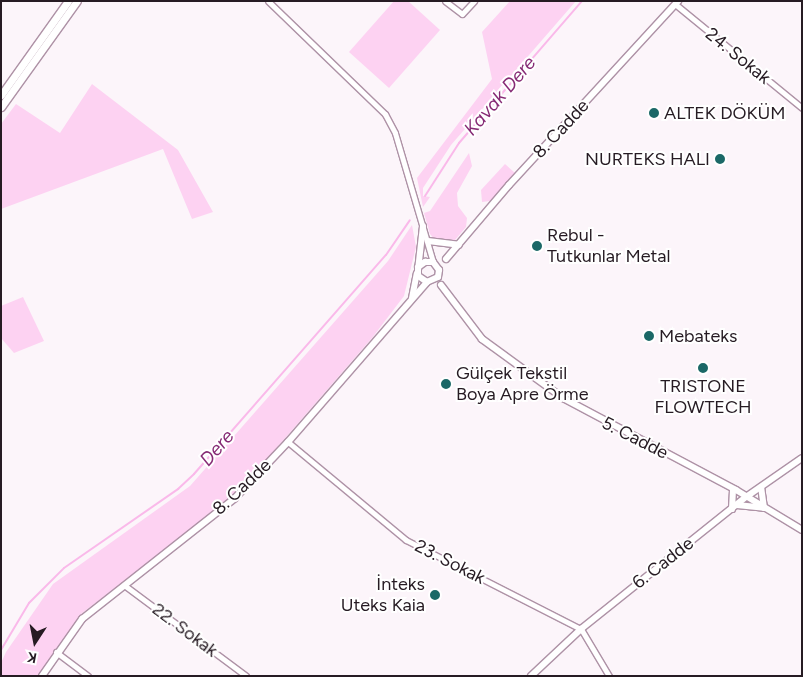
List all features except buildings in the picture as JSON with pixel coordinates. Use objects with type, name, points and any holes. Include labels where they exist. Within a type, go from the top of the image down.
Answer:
[{"type":"main road","points":[[1,95],[68,1]]},
{"type":"main road","points":[[1,107],[77,1]]},
{"type":"street","points":[[268,1],[385,114],[395,133],[433,262],[439,272],[441,285],[430,282],[418,270]]},
{"type":"street","points":[[445,1],[462,14],[474,1]]},
{"type":"street","name":"24. Sokak","points":[[676,3],[802,108]]},
{"type":"street","name":"8. Cadde","points":[[42,676],[56,652],[82,620],[236,498],[288,442],[412,299],[439,272],[446,259],[458,245],[676,3]]},
{"type":"street","points":[[412,299],[418,270],[423,226]]},
{"type":"street","points":[[428,241],[458,245]]},
{"type":"street","points":[[418,270],[425,262],[446,259]]},
{"type":"street","name":"5. Cadde","points":[[441,285],[482,339],[562,398],[732,488],[802,530]]},
{"type":"street","name":"23. Sokak","points":[[288,442],[406,540],[581,629]]},
{"type":"street","name":"6. Cadde","points":[[531,676],[581,629],[746,497],[802,458]]},
{"type":"street","points":[[732,488],[734,507],[764,508],[761,488]]},
{"type":"street","name":"22. Sokak","points":[[124,585],[246,676]]},
{"type":"street","points":[[581,629],[609,676]]},
{"type":"street","points":[[56,652],[88,676]]},
{"type":"shaded area","points":[[394,1],[408,1],[440,30],[389,88],[349,52]]},
{"type":"shaded area","points":[[510,1],[576,1],[451,145],[423,188],[423,196],[430,197],[423,207],[417,178],[492,79],[482,32]]},
{"type":"shaded area","points":[[92,84],[178,150],[213,212],[192,219],[163,149],[1,209],[1,124],[16,104],[60,133]]},
{"type":"shaded area","points":[[469,153],[472,166],[457,193],[458,206],[467,218],[466,227],[455,240],[435,240],[430,234],[424,213],[430,211]]},
{"type":"shaded area","points":[[505,164],[515,173],[490,201],[482,202],[481,190]]},
{"type":"shaded area","points":[[412,225],[416,247],[404,296],[372,338],[235,496],[81,614],[40,676],[1,676],[1,663],[6,652],[53,584],[190,486],[388,261]]},
{"type":"shaded area","points":[[23,297],[44,341],[14,353],[1,338],[1,306]]},
{"type":"waterway","name":"Kavak Dere","points":[[425,196],[459,143],[582,1]]},
{"type":"waterway","name":"Dere","points":[[1,650],[29,603],[64,568],[178,489],[194,474],[386,255],[410,220]]},
{"type":"place","name":"ALTEK DÖKÜM","points":[[654,113]]},
{"type":"place","name":"NURTEKS HALI","points":[[720,159]]},
{"type":"place","name":"Rebul - Tutkunlar Metal","points":[[537,246]]},
{"type":"place","name":"Mebateks","points":[[649,336]]},
{"type":"place","name":"TRISTONE FLOWTECH","points":[[703,368]]},
{"type":"place","name":"Gülçek Tekstil Boya Apre Örme","points":[[446,384]]},
{"type":"place","name":"İnteks Uteks Kaia","points":[[435,595]]}]
